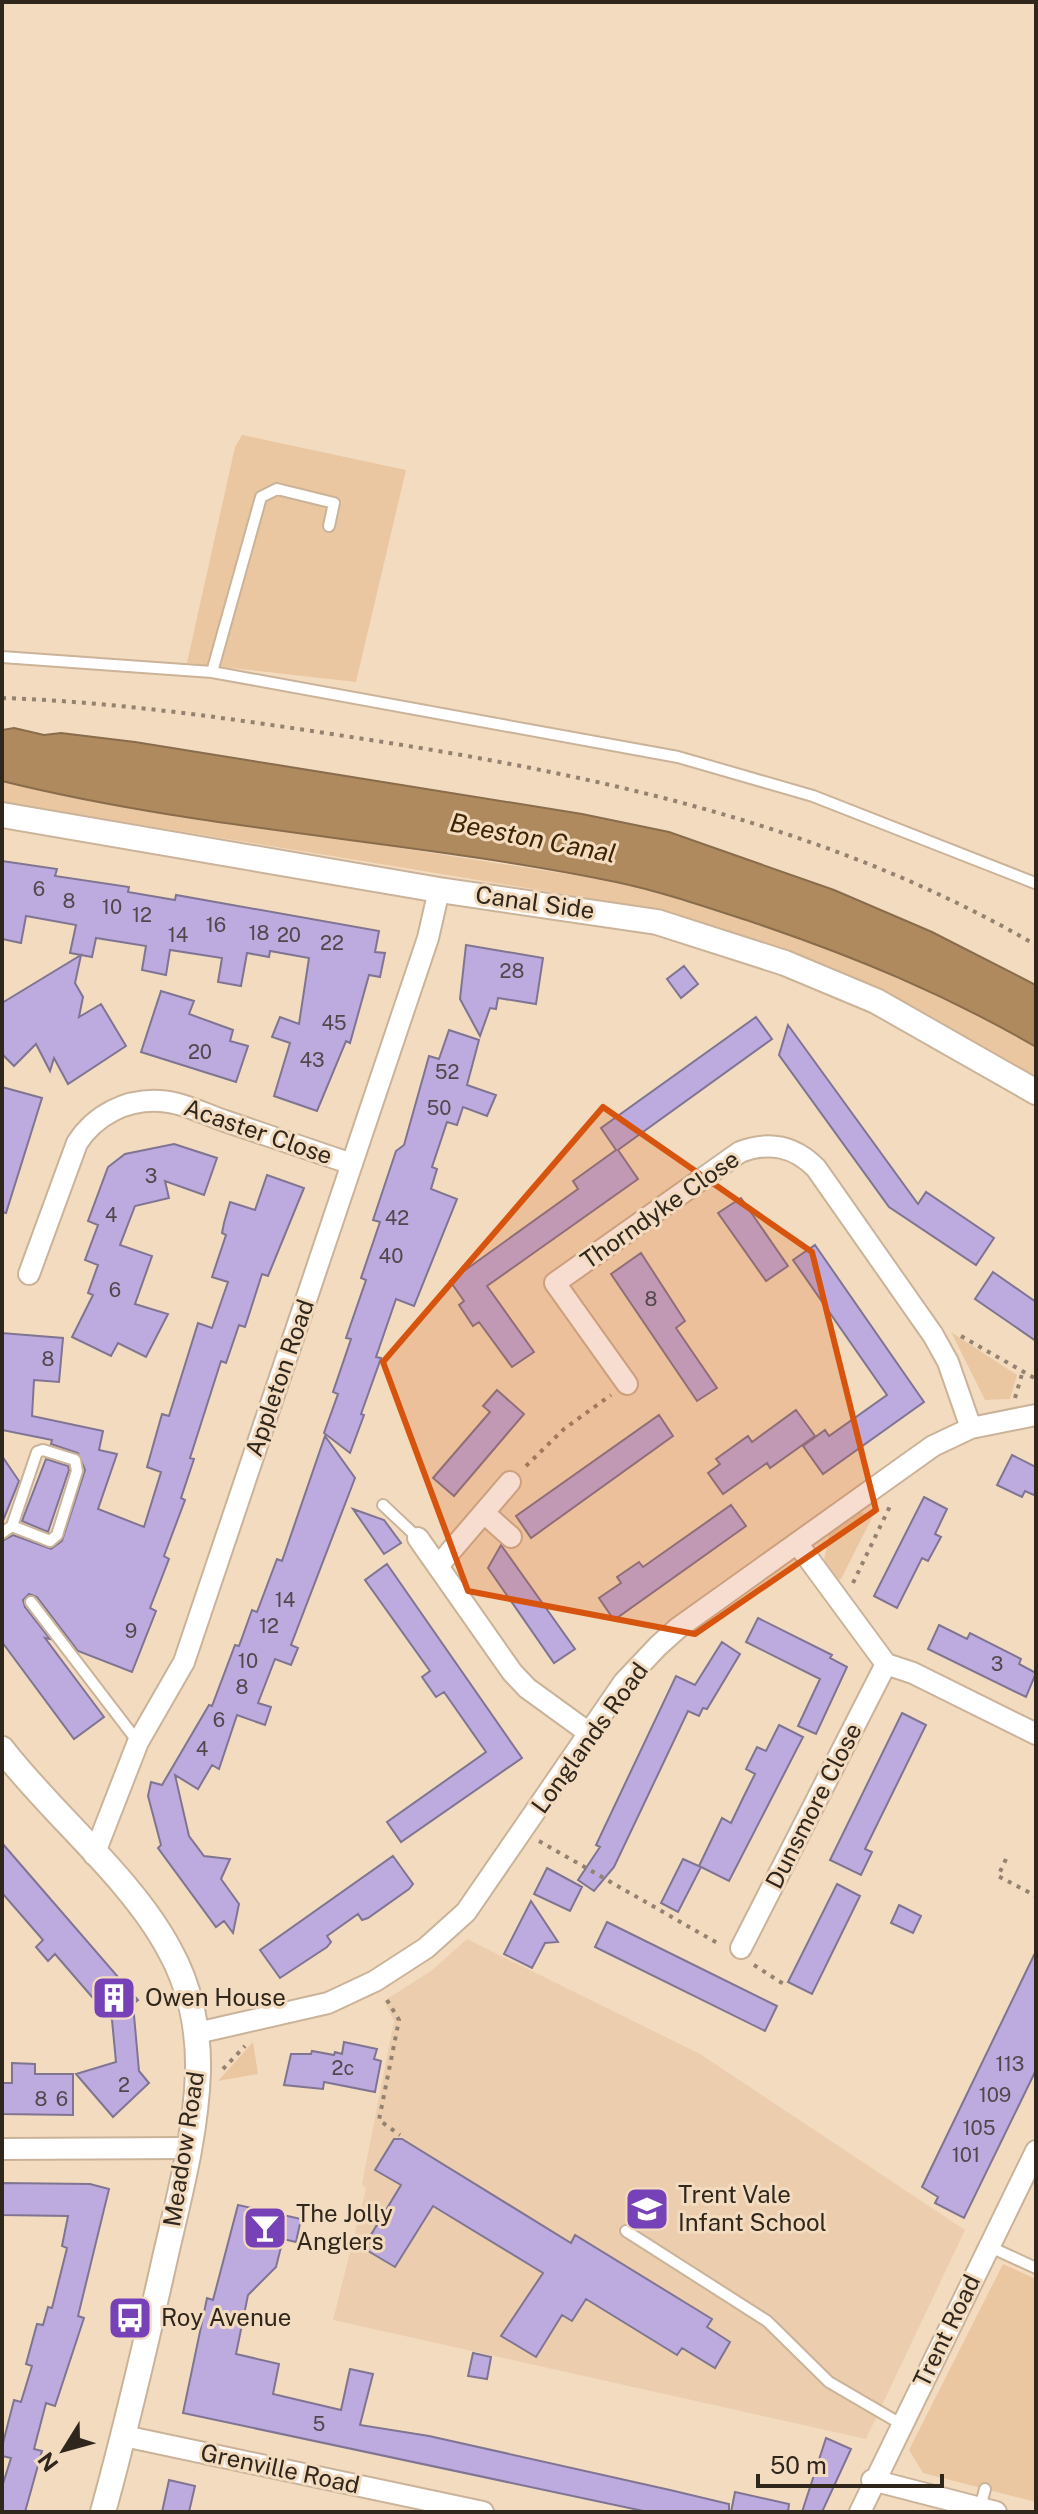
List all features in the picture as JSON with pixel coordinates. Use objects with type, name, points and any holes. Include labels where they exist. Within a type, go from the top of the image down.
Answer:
[{"type":"street","name":"Canal Side","points":[[2,815],[439,890],[599,911],[657,922],[728,943],[876,1001],[1036,1092]]},
{"type":"street","name":"Appleton Road","points":[[94,1855],[138,1742],[184,1662],[428,938],[439,890]]},
{"type":"street","name":"Acaster Close","points":[[29,1274],[77,1143],[87,1128],[105,1114],[123,1107],[138,1102],[171,1102],[352,1164]]},
{"type":"street","name":"Thorndyke Close","points":[[627,1384],[555,1283],[740,1152],[775,1145],[798,1153],[816,1168],[913,1303],[948,1362],[971,1428]]},
{"type":"street","name":"Longlands Road","points":[[197,2033],[272,2019],[328,2003],[375,1981],[426,1948],[466,1912],[624,1682],[668,1637],[926,1450],[971,1428],[1036,1415]]},
{"type":"street","points":[[438,1566],[510,1482]]},
{"type":"street","points":[[484,1513],[511,1537]]},
{"type":"street","points":[[418,1538],[512,1672],[527,1688],[589,1733]]},
{"type":"street","points":[[797,1543],[886,1664],[913,1673],[1036,1734]]},
{"type":"street","name":"Dunsmore Close","points":[[738,1953],[886,1664]]},
{"type":"street","name":"Meadow Road","points":[[2,1749],[157,1927],[186,1990],[197,2033],[196,2096],[189,2148],[124,2436],[103,2512]]},
{"type":"street","points":[[2,2149],[189,2148]]},
{"type":"street","name":"Trent Road","points":[[860,2512],[872,2480],[1036,2151]]},
{"type":"street","name":"Grenville Road","points":[[124,2436],[483,2512]]},
{"type":"street","points":[[872,2480],[987,2503]]},
{"type":"lane","points":[[212,672],[261,497],[277,489],[334,503],[329,526]]},
{"type":"lane","points":[[2,657],[212,672],[678,757],[813,796],[1035,883]]},
{"type":"lane","points":[[2,1533],[12,1526],[37,1452],[43,1450],[75,1460],[77,1471],[57,1535],[50,1541],[12,1526]]},
{"type":"lane","points":[[383,1505],[418,1538]]},
{"type":"lane","points":[[31,1602],[138,1742]]},
{"type":"lane","points":[[626,2231],[767,2321],[829,2382],[901,2424]]},
{"type":"lane","points":[[988,2246],[1036,2268]]},
{"type":"path","points":[[2,698],[73,700],[201,714],[456,753],[637,789],[747,821],[864,862],[986,916],[1036,945]]},
{"type":"path","points":[[956,1332],[1022,1374],[1036,1379]]},
{"type":"path","points":[[510,1482],[564,1429],[627,1384]]},
{"type":"path","points":[[842,1606],[893,1498]]},
{"type":"path","points":[[523,1831],[738,1953],[785,1985]]},
{"type":"path","points":[[1006,1859],[998,1876],[1036,1896]]},
{"type":"path","points":[[375,1981],[399,2020],[379,2120],[400,2135]]},
{"type":"path","points":[[196,2096],[272,2019]]},
{"type":"highlighted area","points":[[603,1107],[812,1252],[876,1510],[695,1634],[468,1591],[383,1362]]},
{"type":"shaded area","points":[[242,435],[406,470],[356,682],[187,663],[235,447]]},
{"type":"shaded area","points":[[2,781],[51,793],[617,882],[672,897],[832,950],[986,1019],[1036,1047],[1036,1080],[903,1003],[689,921],[630,905],[2,802]]},
{"type":"shaded area","points":[[951,1332],[1017,1375],[1010,1399],[985,1400]]},
{"type":"shaded area","points":[[859,1511],[872,1518],[841,1579],[837,1580],[824,1561],[829,1534]]},
{"type":"shaded area","name":"Trent Vale Infant School","points":[[467,1939],[700,2054],[965,2230],[866,2439],[333,2320],[366,2189],[362,2184],[394,2021],[384,2001],[431,1971]]},
{"type":"shaded area","points":[[253,2042],[258,2074],[218,2081]]},
{"type":"shaded area","points":[[1003,2264],[1036,2279],[1036,2502],[923,2473],[909,2450]]},
{"type":"water","name":"Beeston Canal","points":[[14,728],[44,735],[61,733],[135,742],[582,814],[669,832],[834,890],[932,932],[1036,985],[1036,1047],[968,1010],[864,963],[755,923],[651,891],[540,868],[154,812],[2,781],[2,730]]},
{"type":"building","points":[[2,861],[57,869],[55,876],[129,887],[128,892],[175,900],[176,895],[379,931],[375,952],[385,953],[380,977],[369,975],[350,1043],[346,1041],[317,1111],[274,1096],[290,1043],[272,1037],[280,1017],[299,1024],[309,958],[270,951],[269,957],[247,953],[241,986],[218,982],[222,958],[170,950],[166,975],[142,970],[146,946],[96,938],[92,957],[70,953],[76,925],[26,916],[21,943],[2,939]]},
{"type":"building","points":[[466,945],[543,958],[536,1004],[498,998],[496,1009],[490,1008],[480,1036],[460,999]]},
{"type":"building","points":[[81,955],[75,983],[83,997],[79,1017],[101,1004],[126,1046],[68,1084],[54,1058],[50,1071],[36,1044],[14,1066],[2,1054],[2,1003]]},
{"type":"building","points":[[684,966],[698,984],[681,998],[667,979]]},
{"type":"building","points":[[161,991],[194,1001],[189,1014],[233,1030],[230,1041],[248,1046],[236,1082],[141,1052]]},
{"type":"building","points":[[756,1017],[772,1039],[618,1150],[638,1179],[487,1286],[534,1352],[512,1367],[479,1322],[473,1326],[459,1305],[464,1301],[450,1281],[578,1189],[573,1181],[616,1150],[601,1128]]},
{"type":"building","points":[[788,1025],[918,1204],[926,1192],[994,1238],[976,1265],[889,1207],[779,1055]]},
{"type":"building","points":[[449,1030],[479,1040],[467,1085],[496,1095],[487,1116],[463,1107],[457,1125],[447,1122],[432,1167],[437,1169],[431,1189],[457,1199],[414,1306],[396,1299],[376,1357],[381,1358],[350,1453],[324,1433],[338,1394],[333,1392],[351,1339],[346,1338],[366,1280],[361,1278],[380,1222],[373,1220],[396,1151],[404,1145],[429,1056],[439,1059]]},
{"type":"building","points":[[2,1087],[42,1098],[6,1213],[2,1212]]},
{"type":"building","points":[[174,1144],[217,1158],[204,1195],[165,1181],[169,1198],[135,1206],[120,1245],[152,1256],[135,1304],[168,1314],[146,1357],[118,1343],[111,1356],[72,1337],[93,1295],[88,1293],[98,1265],[85,1260],[98,1225],[88,1221],[108,1167],[125,1154]]},
{"type":"building","points":[[267,1175],[304,1188],[268,1276],[262,1274],[245,1327],[239,1325],[226,1363],[221,1361],[190,1458],[194,1459],[181,1498],[185,1500],[164,1556],[169,1559],[150,1608],[156,1611],[132,1672],[78,1651],[37,1597],[29,1594],[23,1600],[50,1639],[45,1638],[104,1717],[74,1739],[2,1642],[2,1541],[13,1535],[51,1549],[62,1541],[85,1470],[78,1453],[51,1444],[52,1440],[2,1430],[2,1333],[63,1338],[59,1382],[34,1380],[32,1416],[103,1431],[99,1450],[117,1454],[98,1509],[144,1527],[161,1472],[147,1467],[162,1414],[169,1416],[198,1323],[212,1328],[228,1282],[212,1277],[226,1235],[222,1233],[230,1202],[255,1210]]},
{"type":"building","points":[[741,1198],[788,1266],[766,1281],[718,1213]]},
{"type":"building","points":[[815,1245],[924,1402],[823,1474],[803,1446],[825,1430],[829,1436],[887,1395],[793,1260]]},
{"type":"building","points":[[641,1253],[685,1321],[676,1328],[717,1388],[697,1401],[611,1274]]},
{"type":"building","points":[[993,1272],[1036,1302],[1036,1341],[975,1299]]},
{"type":"building","points":[[497,1390],[524,1414],[454,1496],[433,1478],[490,1412],[483,1406]]},
{"type":"building","points":[[796,1410],[815,1436],[770,1468],[767,1463],[723,1494],[708,1473],[720,1464],[716,1459],[748,1436],[752,1442]]},
{"type":"building","points":[[659,1415],[673,1436],[531,1538],[516,1516]]},
{"type":"building","points":[[325,1436],[355,1478],[291,1645],[298,1648],[291,1665],[275,1659],[258,1703],[271,1707],[265,1725],[237,1715],[219,1769],[212,1765],[198,1789],[175,1775],[189,1836],[204,1856],[230,1859],[221,1879],[239,1904],[233,1933],[224,1921],[216,1927],[158,1848],[161,1845],[148,1796],[151,1782],[162,1785],[209,1705],[212,1706],[235,1645],[239,1646],[252,1610],[257,1612],[277,1559],[282,1561]]},
{"type":"building","points":[[1012,1455],[1036,1467],[1036,1496],[1025,1491],[1022,1497],[997,1485]]},
{"type":"building","points":[[2,1456],[19,1481],[2,1523]]},
{"type":"building","points":[[46,1459],[68,1466],[69,1470],[48,1532],[22,1521]]},
{"type":"building","points":[[924,1497],[947,1509],[935,1534],[941,1537],[928,1561],[922,1558],[897,1608],[874,1596]]},
{"type":"building","points":[[731,1505],[746,1526],[614,1620],[599,1598],[621,1583],[617,1577],[639,1562],[643,1567]]},
{"type":"building","points":[[353,1509],[384,1520],[401,1543],[384,1554]]},
{"type":"building","points":[[501,1545],[575,1649],[554,1663],[488,1568]]},
{"type":"building","points":[[387,1564],[522,1758],[401,1842],[387,1822],[486,1752],[444,1692],[436,1697],[422,1677],[430,1671],[365,1580]]},
{"type":"building","points":[[758,1618],[832,1655],[830,1658],[847,1667],[816,1734],[798,1726],[820,1679],[746,1642]]},
{"type":"building","points":[[939,1625],[967,1639],[970,1633],[1021,1659],[1019,1664],[1036,1673],[1026,1697],[928,1649]]},
{"type":"building","points":[[722,1642],[740,1654],[707,1709],[703,1708],[699,1716],[688,1711],[614,1867],[594,1891],[578,1880],[600,1847],[596,1845],[676,1676],[695,1685]]},
{"type":"building","points":[[902,1713],[926,1725],[865,1849],[872,1852],[861,1875],[830,1860]]},
{"type":"building","points":[[779,1725],[803,1737],[729,1881],[699,1866],[722,1818],[731,1823],[755,1774],[746,1769],[757,1747],[766,1751]]},
{"type":"building","points":[[2,1843],[138,2000],[133,2004],[139,2071],[149,2083],[113,2117],[76,2074],[116,2062],[112,2020],[55,1954],[48,1961],[36,1947],[43,1940],[2,1893]]},
{"type":"building","points":[[393,1856],[413,1884],[409,1889],[368,1918],[362,1920],[358,1914],[327,1936],[331,1942],[327,1947],[280,1978],[260,1950]]},
{"type":"building","points":[[683,1859],[701,1867],[678,1912],[661,1903]]},
{"type":"building","points":[[547,1868],[582,1887],[570,1911],[534,1894]]},
{"type":"building","points":[[837,1884],[860,1896],[812,1994],[788,1982]]},
{"type":"building","points":[[531,1901],[558,1942],[545,1943],[532,1968],[504,1954]]},
{"type":"building","points":[[899,1905],[921,1916],[913,1933],[891,1923]]},
{"type":"building","points":[[607,1922],[777,2006],[765,2031],[595,1947]]},
{"type":"building","points":[[1036,1951],[1036,2070],[964,2218],[935,2203],[938,2197],[922,2187]]},
{"type":"building","points":[[344,2042],[377,2049],[374,2059],[381,2061],[375,2092],[324,2082],[323,2089],[284,2085],[291,2054],[311,2054],[312,2051],[342,2054]]},
{"type":"building","points":[[12,2063],[35,2064],[35,2074],[73,2074],[73,2115],[2,2114],[2,2083],[12,2083]]},
{"type":"building","points":[[394,2139],[402,2139],[571,2243],[575,2235],[712,2319],[707,2327],[730,2342],[715,2368],[682,2348],[677,2355],[586,2299],[572,2321],[562,2315],[536,2357],[501,2336],[543,2273],[433,2206],[395,2267],[363,2248],[401,2185],[375,2170]]},
{"type":"building","points":[[2,2183],[90,2184],[109,2189],[78,2316],[84,2318],[55,2406],[46,2403],[34,2449],[42,2451],[25,2512],[2,2512],[2,2487],[11,2458],[2,2456],[2,2447],[14,2400],[21,2402],[32,2366],[26,2364],[37,2324],[43,2325],[48,2307],[52,2308],[67,2248],[62,2246],[68,2216],[2,2215]]},
{"type":"building","points":[[238,2205],[301,2219],[296,2242],[283,2239],[276,2267],[248,2295],[236,2354],[279,2364],[273,2394],[341,2410],[350,2369],[373,2374],[360,2425],[429,2436],[670,2490],[729,2504],[729,2512],[648,2512],[183,2413],[207,2298],[213,2300]]},
{"type":"building","points":[[473,2353],[491,2357],[487,2379],[468,2376]]},
{"type":"building","points":[[826,2438],[851,2449],[822,2512],[802,2512]]},
{"type":"building","points":[[169,2480],[195,2486],[189,2512],[162,2512]]},
{"type":"building","points":[[735,2492],[789,2504],[788,2512],[731,2512]]},
{"type":"place","name":"Owen House","points":[[114,1998]]},
{"type":"place","name":"Trent Vale Infant School","points":[[647,2209]]},
{"type":"place","name":"The Jolly Anglers","points":[[265,2228]]},
{"type":"place","name":"Roy Avenue","points":[[130,2318]]}]
